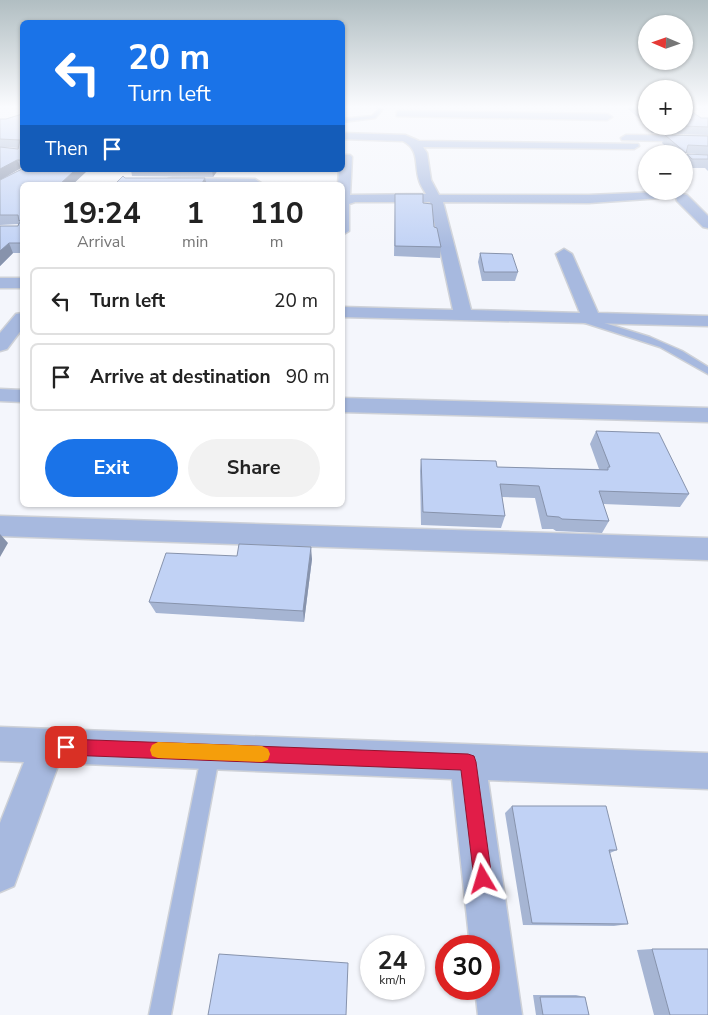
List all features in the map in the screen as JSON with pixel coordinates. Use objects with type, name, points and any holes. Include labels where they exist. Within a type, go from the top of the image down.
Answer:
[{"type":"street","points":[[421,153],[425,180],[438,205],[464,314]]},
{"type":"street","points":[[693,158],[708,159]]},
{"type":"street","points":[[345,201],[354,198],[589,199],[638,196]]},
{"type":"street","points":[[693,197],[697,198]]},
{"type":"street","points":[[684,200],[708,224]]},
{"type":"street","points":[[564,254],[591,317]]},
{"type":"street","points":[[0,283],[20,283]]},
{"type":"street","points":[[345,312],[708,321]]},
{"type":"street","points":[[0,345],[20,320]]},
{"type":"street","points":[[0,395],[20,396]]},
{"type":"street","points":[[345,405],[708,415]]},
{"type":"street","points":[[0,526],[708,549]]},
{"type":"street","points":[[0,744],[708,772]]},
{"type":"street","points":[[0,872],[48,746]]},
{"type":"street","points":[[468,762],[500,1015]]},
{"type":"lane","points":[[573,317],[649,340],[678,352],[708,371]]},
{"type":"lane","points":[[160,1015],[210,752]]},
{"type":"building","points":[[0,153],[20,153],[20,160],[0,169]]},
{"type":"building","points":[[693,154],[708,155],[708,159],[693,159]]},
{"type":"building","points":[[20,170],[20,172],[73,172],[62,182],[20,182],[19,221],[18,215],[0,215],[0,180]]},
{"type":"building","points":[[123,176],[125,178],[205,178],[203,182],[117,182]]},
{"type":"building","points":[[395,194],[423,194],[423,203],[432,204],[434,227],[437,228],[441,247],[395,246]]},
{"type":"building","points":[[20,223],[20,243],[9,243],[0,251],[0,226],[18,226]]},
{"type":"building","points":[[480,253],[512,254],[518,272],[484,272]]},
{"type":"building","points":[[596,431],[659,433],[689,494],[599,491],[609,521],[562,519],[547,516],[539,486],[500,484],[505,516],[423,512],[421,459],[496,461],[497,467],[608,470],[608,467],[610,467]]},
{"type":"building","points":[[239,544],[311,547],[303,611],[149,602],[166,553],[237,556]]},
{"type":"building","points":[[512,806],[606,806],[617,850],[609,850],[628,924],[532,923]]},
{"type":"building","points":[[652,949],[708,949],[708,1015],[670,1015]]},
{"type":"building","points":[[219,954],[348,963],[346,1015],[208,1015]]},
{"type":"building","points":[[540,997],[585,997],[589,1015],[543,1015]]},
{"type":"slow traffic","points":[[158,750],[262,754]]},
{"type":"route","points":[[66,747],[468,762],[483,879]]}]
